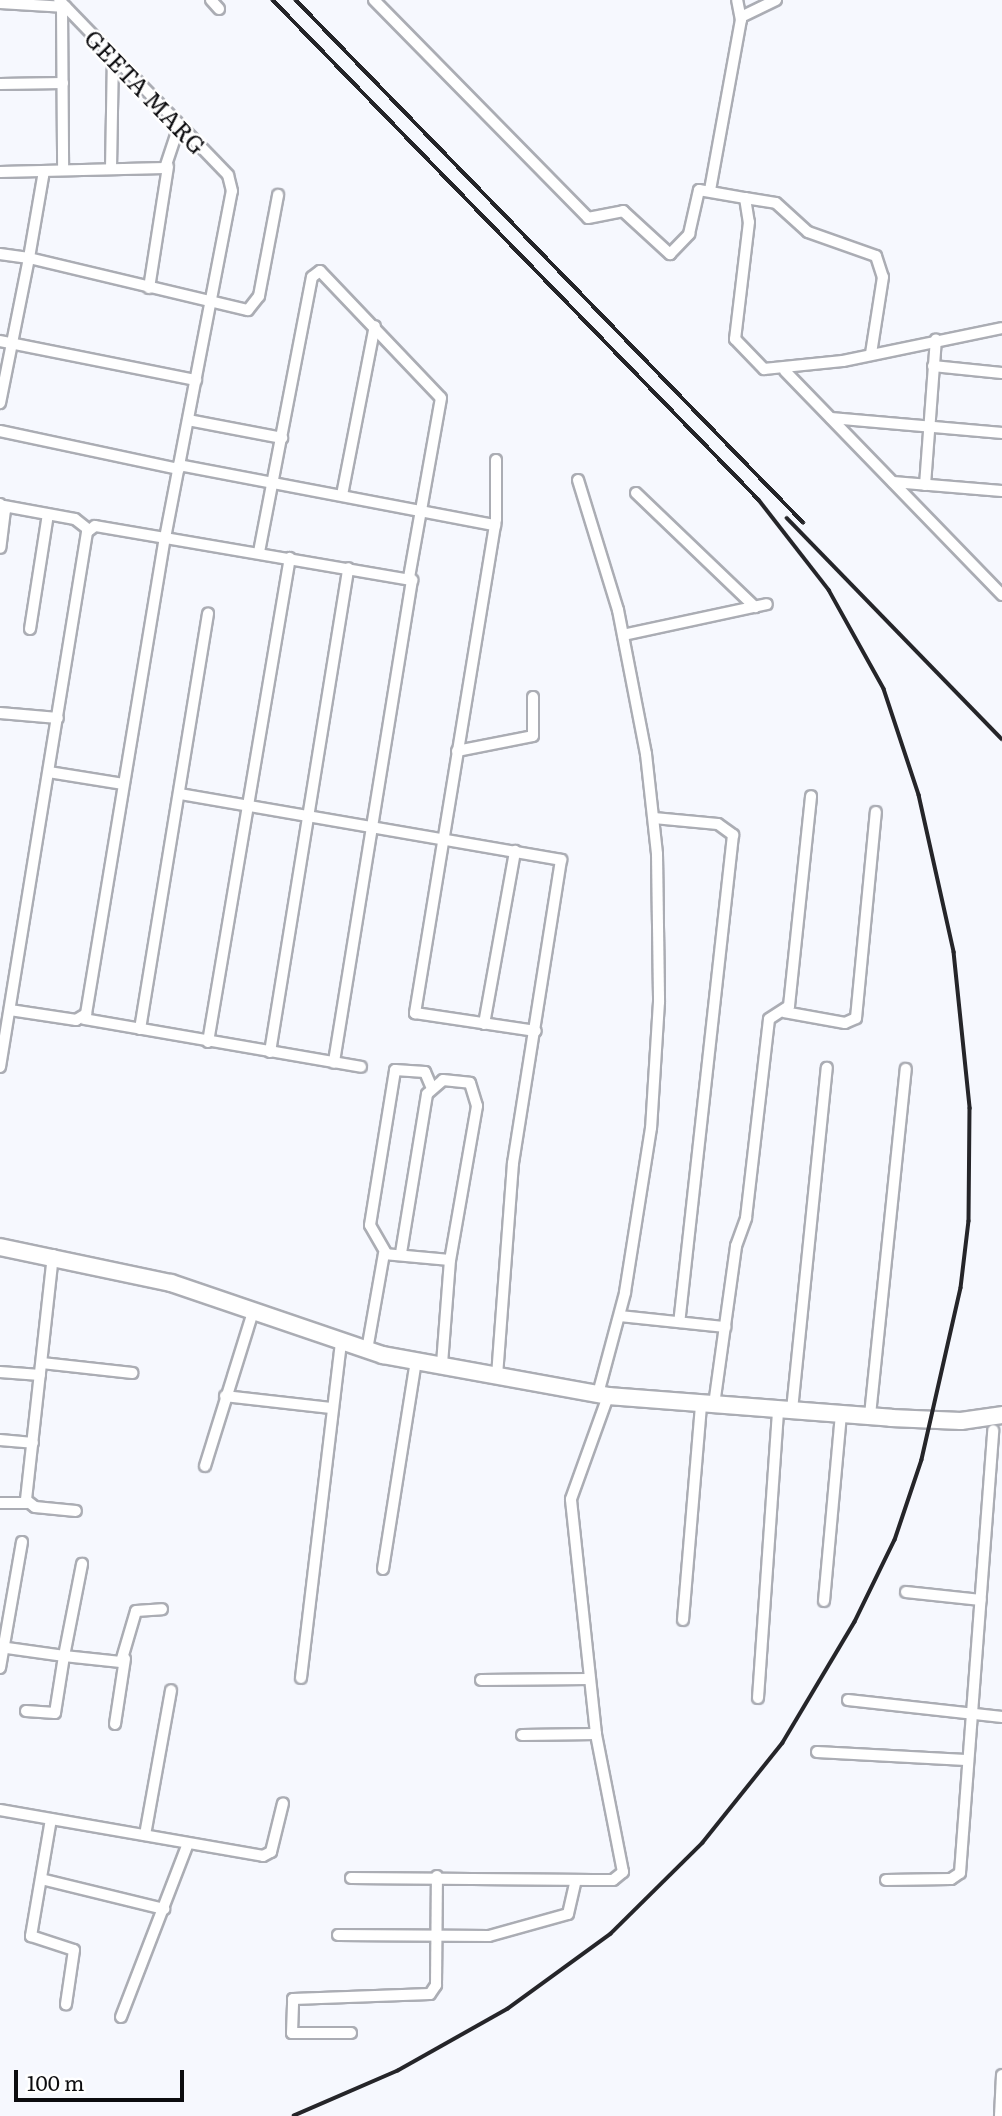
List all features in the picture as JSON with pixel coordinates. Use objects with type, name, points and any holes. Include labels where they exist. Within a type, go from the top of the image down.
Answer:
[{"type":"main road","points":[[0,1248],[53,1255],[171,1283],[367,1350],[603,1395],[785,1410],[981,1418],[999,1422]]},
{"type":"street","points":[[211,0],[219,9]]},
{"type":"street","points":[[374,0],[588,218],[623,211],[670,254],[689,234],[697,192],[710,190],[776,203],[808,232],[876,256],[883,277],[871,354]]},
{"type":"street","points":[[710,190],[741,17],[737,0]]},
{"type":"street","points":[[741,17],[776,0]]},
{"type":"street","points":[[0,3],[62,5],[63,170]]},
{"type":"street","name":"GEETA MARG","points":[[62,5],[232,182],[211,302]]},
{"type":"street","points":[[111,169],[113,57]]},
{"type":"street","points":[[0,84],[63,83]]},
{"type":"street","points":[[149,288],[168,166],[179,126]]},
{"type":"street","points":[[0,172],[168,166]]},
{"type":"street","points":[[0,403],[5,342],[29,258],[44,171]]},
{"type":"street","points":[[0,254],[29,258],[248,310],[257,304],[278,195]]},
{"type":"street","points":[[745,198],[749,222],[736,343],[755,365],[785,371],[936,338],[1002,327]]},
{"type":"street","points":[[259,552],[314,273],[329,278],[440,398],[418,509],[376,826],[334,1063]]},
{"type":"street","points":[[84,1019],[165,538],[211,302]]},
{"type":"street","points":[[342,495],[375,326]]},
{"type":"street","points":[[925,485],[936,338]]},
{"type":"street","points":[[5,342],[196,380]]},
{"type":"street","points":[[933,366],[1002,373]]},
{"type":"street","points":[[785,371],[1002,595]]},
{"type":"street","points":[[831,418],[1002,433]]},
{"type":"street","points":[[188,420],[282,438]]},
{"type":"street","points":[[0,431],[495,525]]},
{"type":"street","points":[[496,460],[495,525],[415,1013],[536,1031]]},
{"type":"street","points":[[351,1878],[612,1880],[624,1866],[596,1734],[571,1489],[603,1395],[620,1316],[657,1060],[654,818],[623,635],[578,480]]},
{"type":"street","points":[[893,482],[1002,491]]},
{"type":"street","points":[[636,493],[755,607]]},
{"type":"street","points":[[0,548],[2,505],[83,522],[89,530],[7,1005],[0,1067]]},
{"type":"street","points":[[30,629],[48,514]]},
{"type":"street","points":[[89,530],[165,538],[409,577]]},
{"type":"street","points":[[208,1042],[289,558]]},
{"type":"street","points":[[270,1052],[348,568]]},
{"type":"street","points":[[623,635],[767,604]]},
{"type":"street","points":[[140,1029],[208,614]]},
{"type":"street","points":[[457,751],[535,735],[533,697]]},
{"type":"street","points":[[0,713],[58,718]]},
{"type":"street","points":[[49,772],[123,784]]},
{"type":"street","points":[[180,794],[558,858],[563,867],[513,1163],[498,1375]]},
{"type":"street","points":[[784,1012],[811,796]]},
{"type":"street","points":[[683,1620],[708,1404],[746,1218],[769,1019],[784,1012],[845,1023],[856,1018],[876,812]]},
{"type":"street","points":[[654,818],[718,824],[733,835],[679,1322]]},
{"type":"street","points":[[484,1024],[515,851]]},
{"type":"street","points":[[7,1005],[361,1067]]},
{"type":"street","points":[[758,1698],[785,1410],[827,1069]]},
{"type":"street","points":[[870,1415],[906,1069]]},
{"type":"street","points":[[367,1350],[386,1253],[370,1225],[395,1070],[425,1072],[431,1086],[401,1253]]},
{"type":"street","points":[[431,1086],[443,1080],[470,1083],[478,1095],[450,1260],[442,1364]]},
{"type":"street","points":[[386,1253],[450,1260]]},
{"type":"street","points":[[27,1503],[53,1255]]},
{"type":"street","points":[[205,1466],[253,1312]]},
{"type":"street","points":[[620,1316],[724,1327]]},
{"type":"street","points":[[301,1678],[331,1409],[341,1343]]},
{"type":"street","points":[[383,1569],[415,1361]]},
{"type":"street","points":[[42,1363],[132,1373]]},
{"type":"street","points":[[0,1372],[40,1375]]},
{"type":"street","points":[[225,1396],[331,1409]]},
{"type":"street","points":[[824,1601],[841,1413]]},
{"type":"street","points":[[886,1880],[958,1876],[969,1713],[999,1422]]},
{"type":"street","points":[[0,1440],[33,1443]]},
{"type":"street","points":[[0,1503],[27,1503],[76,1511]]},
{"type":"street","points":[[0,1668],[22,1542]]},
{"type":"street","points":[[26,1711],[55,1713],[82,1564]]},
{"type":"street","points":[[906,1592],[981,1600]]},
{"type":"street","points":[[115,1724],[136,1611],[162,1609]]},
{"type":"street","points":[[2,1648],[64,1656],[125,1659]]},
{"type":"street","points":[[481,1680],[589,1679]]},
{"type":"street","points":[[145,1835],[171,1690]]},
{"type":"street","points":[[848,1700],[1002,1717]]},
{"type":"street","points":[[522,1735],[596,1734]]},
{"type":"street","points":[[817,1752],[966,1759]]},
{"type":"street","points":[[0,1810],[266,1856],[283,1803]]},
{"type":"street","points":[[51,1819],[31,1936],[74,1950],[66,2004]]},
{"type":"street","points":[[121,2017],[188,1843]]},
{"type":"street","points":[[351,2033],[292,2032],[293,1999],[430,1994],[436,1985],[437,1877]]},
{"type":"street","points":[[41,1879],[164,1909]]},
{"type":"street","points":[[338,1935],[489,1936],[568,1914],[576,1880]]},
{"type":"street","points":[[1001,2112],[1002,2075]]},
{"type":"railway","points":[[273,0],[759,500],[829,590],[884,689],[919,795],[954,952],[970,1108],[969,1221],[961,1288],[922,1460],[895,1540],[855,1622],[783,1743],[703,1843],[611,1934],[508,2009],[398,2071],[294,2116]]},
{"type":"railway","points":[[296,0],[803,522]]},
{"type":"railway","points":[[787,518],[1002,739]]}]
